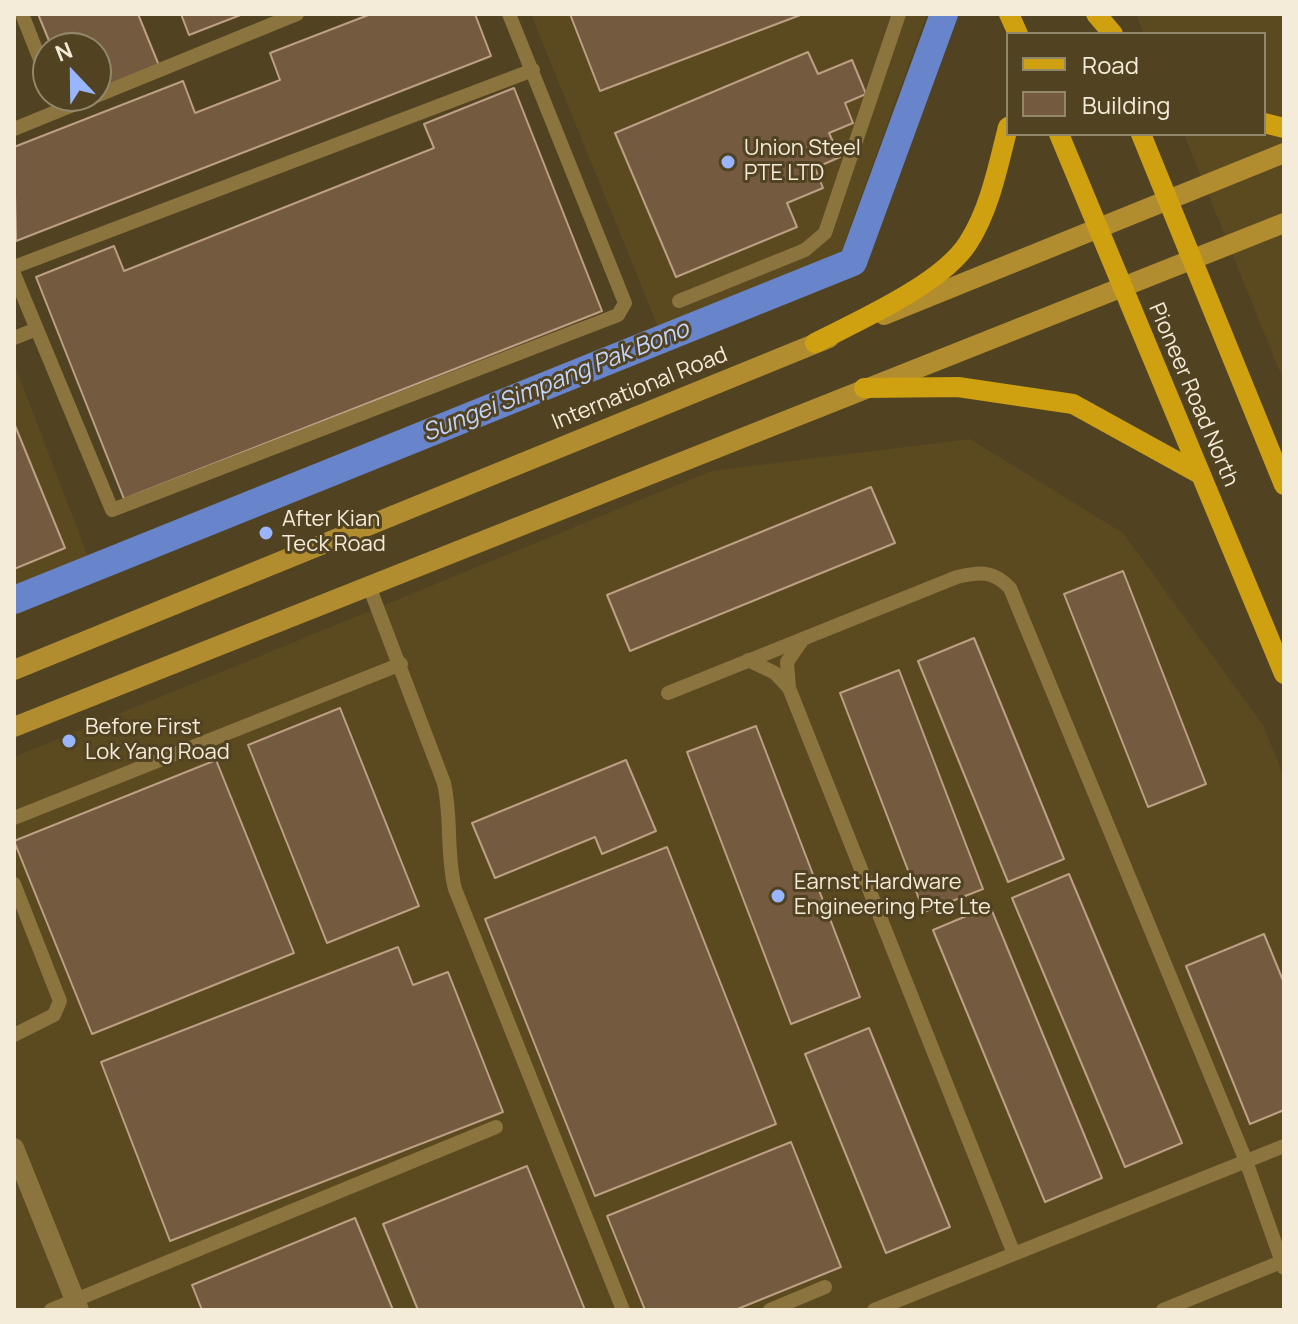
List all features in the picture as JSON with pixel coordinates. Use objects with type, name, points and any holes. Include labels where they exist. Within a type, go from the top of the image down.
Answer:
[{"type":"main road","points":[[1093,14],[1111,32]]},
{"type":"main road","points":[[815,343],[919,289],[968,245],[992,190],[1006,135]]},
{"type":"main road","name":"Pioneer Road North","points":[[1060,136],[1284,674]]},
{"type":"main road","points":[[1142,136],[1284,485]]},
{"type":"main road","name":"International Road","points":[[14,670],[1284,153]]},
{"type":"main road","points":[[14,727],[1284,223]]},
{"type":"main road","points":[[864,388],[958,387],[1073,404],[1198,473]]},
{"type":"street","points":[[14,1148],[77,1305]]},
{"type":"lane","points":[[22,14],[32,39]]},
{"type":"lane","points":[[112,89],[297,14]]},
{"type":"lane","points":[[14,274],[34,330],[112,510],[618,315],[625,303],[509,14]]},
{"type":"lane","points":[[679,301],[805,250],[825,233],[899,14]]},
{"type":"lane","points":[[14,267],[533,70]]},
{"type":"lane","points":[[14,129],[42,112]]},
{"type":"lane","points":[[14,338],[34,330]]},
{"type":"lane","points":[[668,693],[957,577],[980,572],[998,575],[1010,588],[1246,1161],[1283,1265],[1163,1310]]},
{"type":"lane","points":[[369,586],[444,783],[449,804],[450,870],[455,889],[623,1310]]},
{"type":"lane","points":[[805,637],[787,662],[789,688],[1014,1254]]},
{"type":"lane","points":[[748,660],[775,673],[789,688]]},
{"type":"lane","points":[[14,818],[401,664]]},
{"type":"lane","points":[[14,884],[60,1001],[54,1015],[14,1035]]},
{"type":"lane","points":[[51,1310],[77,1305],[496,1127]]},
{"type":"lane","points":[[874,1310],[1284,1146]]},
{"type":"lane","points":[[770,1310],[825,1287]]},
{"type":"shaded area","points":[[531,14],[927,14],[841,252],[658,327]]},
{"type":"shaded area","points":[[1136,14],[1284,14],[1284,382],[1185,136],[1266,136],[1266,32],[1143,32]]},
{"type":"shaded area","points":[[14,363],[90,562],[14,594]]},
{"type":"shaded area","points":[[970,439],[1123,533],[1263,725],[1284,777],[1284,1310],[14,1310],[14,757],[711,471]]},
{"type":"building","points":[[38,14],[138,14],[160,68],[112,88],[112,32],[45,32]]},
{"type":"building","points":[[181,14],[243,14],[189,35]]},
{"type":"building","points":[[371,14],[475,14],[491,56],[16,241],[14,147],[104,112],[112,112],[112,109],[183,81],[195,113],[280,80],[270,53]]},
{"type":"building","points":[[570,14],[803,14],[600,91]]},
{"type":"building","name":"Union Steel PTE LTD","points":[[808,52],[818,74],[852,60],[866,94],[845,103],[853,123],[829,133],[840,157],[815,168],[823,188],[787,203],[797,227],[676,277],[615,133]]},
{"type":"building","points":[[514,88],[602,311],[124,499],[36,277],[114,246],[124,271],[434,148],[424,124]]},
{"type":"building","points":[[14,423],[65,548],[14,569]]},
{"type":"building","points":[[871,487],[895,543],[630,651],[607,595]]},
{"type":"building","points":[[1123,571],[1206,784],[1148,807],[1064,594]]},
{"type":"building","points":[[974,638],[1064,859],[1008,882],[918,661]]},
{"type":"building","points":[[899,670],[983,889],[924,912],[840,693]]},
{"type":"building","points":[[340,708],[419,906],[327,943],[248,745]]},
{"type":"building","points":[[756,726],[860,997],[791,1024],[687,752]]},
{"type":"building","points":[[216,760],[294,953],[92,1034],[14,841]]},
{"type":"building","points":[[626,760],[656,831],[602,854],[595,837],[495,878],[472,823]]},
{"type":"building","points":[[667,847],[776,1124],[595,1196],[485,919]]},
{"type":"building","points":[[1069,874],[1182,1143],[1125,1167],[1012,898]]},
{"type":"building","points":[[990,906],[1102,1178],[1045,1202],[933,930]]},
{"type":"building","points":[[1264,934],[1284,983],[1284,1110],[1250,1124],[1186,966]]},
{"type":"building","points":[[398,947],[413,985],[448,972],[503,1112],[170,1241],[101,1062]]},
{"type":"building","points":[[869,1028],[950,1227],[886,1253],[805,1054]]},
{"type":"building","points":[[791,1142],[841,1267],[735,1310],[645,1310],[607,1216]]},
{"type":"building","points":[[527,1166],[585,1310],[418,1310],[383,1224]]},
{"type":"building","points":[[355,1218],[393,1310],[202,1310],[192,1285]]},
{"type":"waterway","name":"Sungei Simpang Pak Bono","points":[[14,600],[853,262],[944,14]]},
{"type":"place","name":"Union Steel PTE LTD","points":[[728,162]]},
{"type":"place","name":"After Kian Teck Road","points":[[266,533]]},
{"type":"place","name":"Before First Lok Yang Road","points":[[69,741]]},
{"type":"place","name":"Earnst Hardware Engineering Pte Lte","points":[[778,896]]}]
